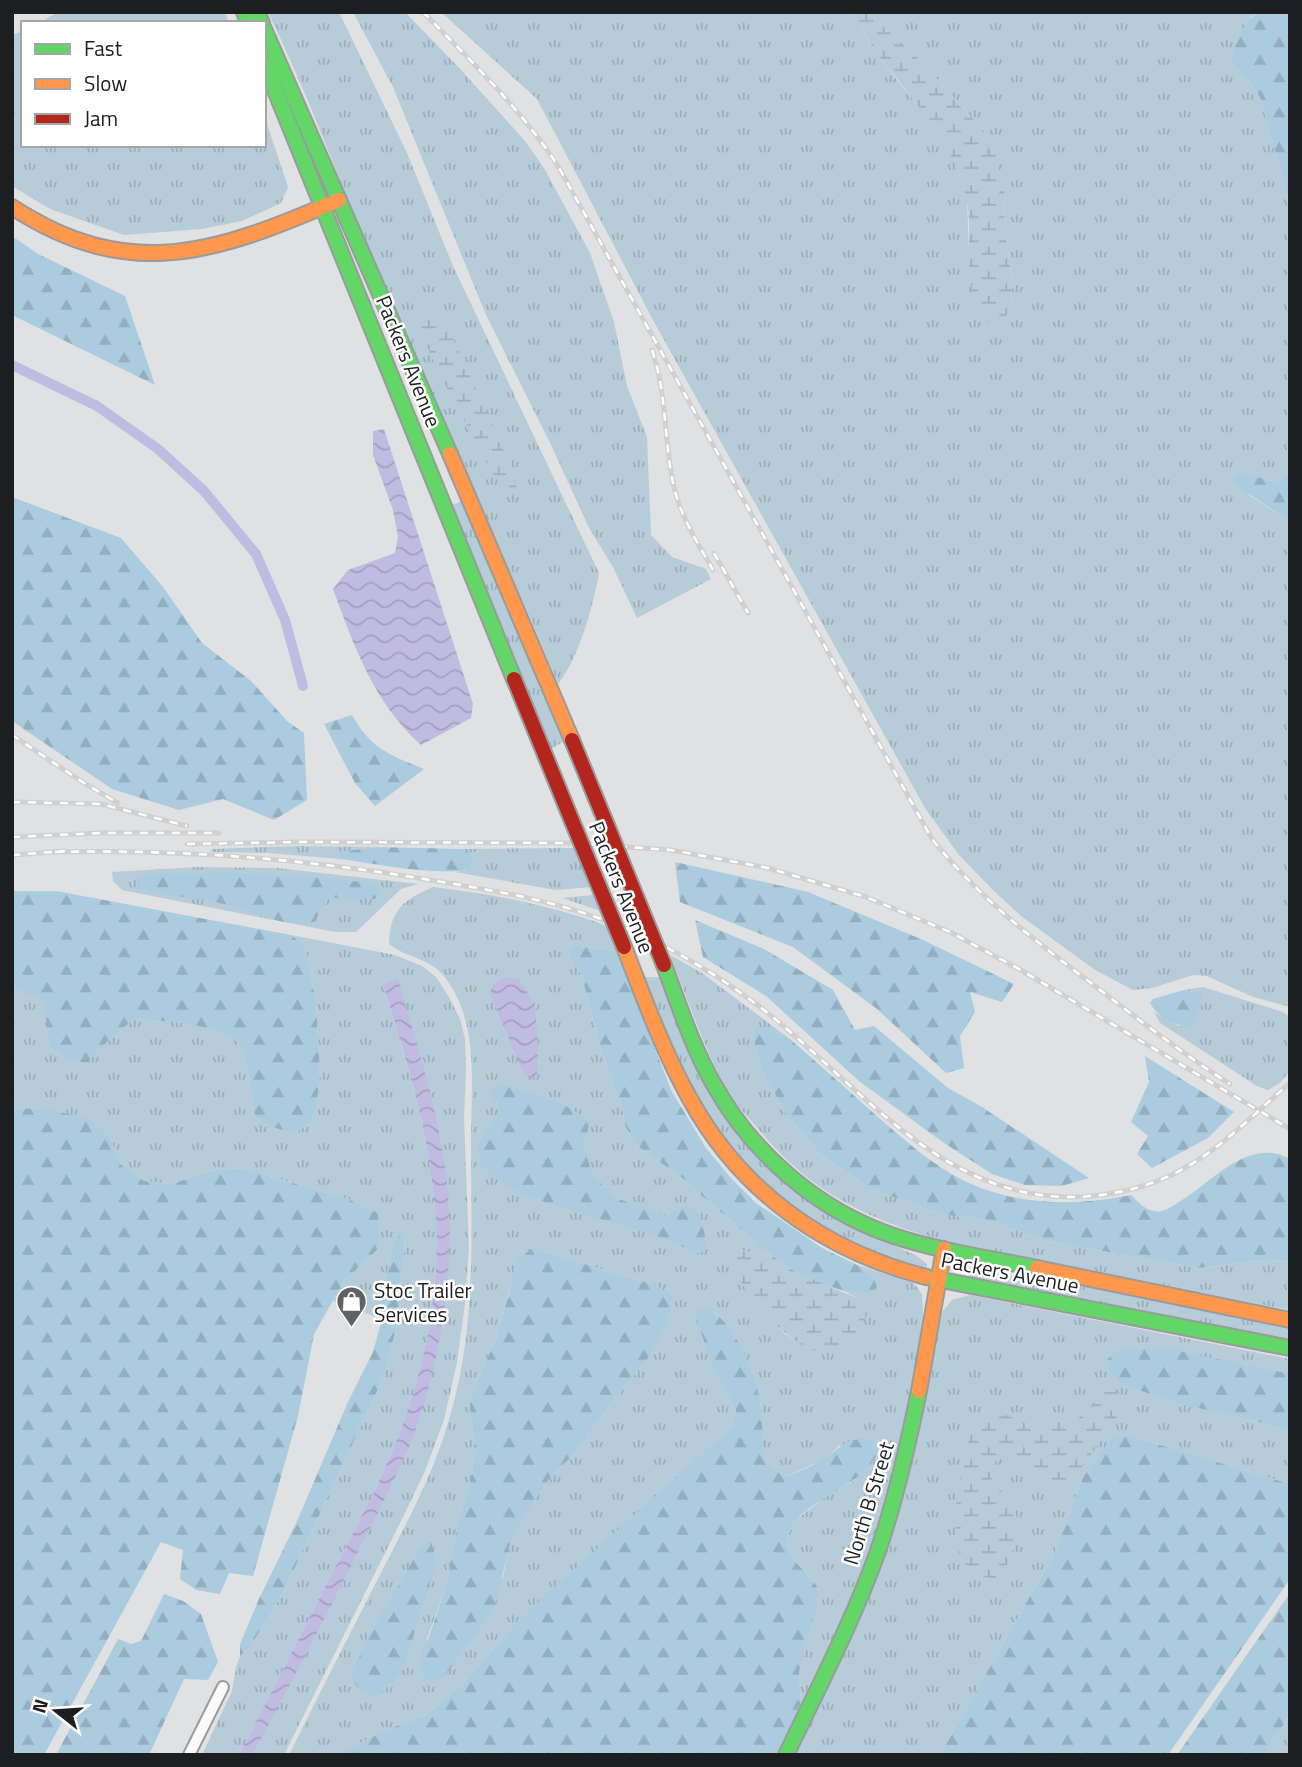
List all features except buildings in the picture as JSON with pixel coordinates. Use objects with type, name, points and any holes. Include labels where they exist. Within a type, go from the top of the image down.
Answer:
[{"type":"main road","name":"Packers Avenue","points":[[266,34],[538,658],[701,1059],[721,1097],[769,1158],[841,1213],[893,1236],[944,1250],[1290,1320]]},
{"type":"main road","name":"Packers Avenue","points":[[266,68],[685,1092],[721,1149],[751,1181],[783,1209],[832,1241],[881,1264],[939,1280],[1290,1348]]},
{"type":"main road","points":[[12,208],[45,227],[80,242],[113,250],[172,253],[205,249],[241,239],[339,200]]},
{"type":"main road","name":"North B Street","points":[[786,1755],[856,1606],[888,1521],[909,1439],[944,1250]]},
{"type":"street","points":[[189,1755],[223,1688]]},
{"type":"green space","points":[[58,12],[225,12],[228,21],[42,21]]},
{"type":"green space","points":[[268,12],[339,12],[407,153],[453,266],[599,573],[579,646],[558,684],[414,362],[318,125]]},
{"type":"green space","points":[[353,12],[405,12],[525,141],[544,168],[590,253],[614,322],[627,386],[647,437],[651,535],[672,557],[706,569],[711,579],[637,618],[613,567],[589,528],[486,315],[393,87]]},
{"type":"green space","points":[[441,12],[851,12],[858,19],[870,44],[930,119],[954,160],[967,198],[970,280],[1011,309],[1012,279],[1005,234],[1004,191],[983,130],[913,53],[867,12],[1259,12],[1251,17],[1232,63],[1260,97],[1290,205],[1290,469],[1279,483],[1242,473],[1249,495],[1290,522],[1290,1007],[1253,997],[1207,976],[1193,975],[1152,988],[1133,990],[1095,970],[1021,916],[959,855],[925,808],[654,322],[537,99]]},
{"type":"green space","points":[[851,12],[867,12],[913,53],[983,130],[996,154],[1004,191],[1005,234],[1012,279],[1011,309],[1002,320],[992,324],[981,311],[974,296],[970,281],[966,197],[950,155],[940,136],[873,48]]},
{"type":"green space","points":[[1259,12],[1290,12],[1290,205],[1260,97],[1232,63],[1240,34]]},
{"type":"green space","points":[[21,32],[21,147],[266,147],[266,121],[288,187],[281,203],[242,221],[202,229],[124,235],[50,209],[12,186],[12,35]]},
{"type":"green space","points":[[12,236],[38,254],[125,296],[155,385],[12,315]]},
{"type":"green space","points":[[426,314],[439,319],[450,333],[515,476],[516,490],[508,492],[496,478],[448,389],[428,349],[418,321]]},
{"type":"green space","points":[[1290,469],[1290,522],[1233,483],[1234,476],[1242,473],[1279,483]]},
{"type":"green space","points":[[12,497],[121,538],[163,587],[202,643],[251,681],[287,721],[304,733],[307,800],[274,820],[223,799],[179,810],[112,789],[12,721]]},
{"type":"green space","points":[[462,501],[564,741],[551,749],[452,505]]},
{"type":"green space","points":[[352,715],[359,727],[382,750],[424,769],[375,806],[355,783],[324,724]]},
{"type":"green space","points":[[376,847],[340,852],[338,856],[341,859],[211,852],[212,849]]},
{"type":"green space","points":[[376,847],[460,849],[470,852],[473,858],[470,870],[438,871],[341,859],[338,856],[340,852]]},
{"type":"green space","points":[[575,848],[591,887],[556,890],[455,872],[470,870],[473,858],[470,852],[460,849]]},
{"type":"green space","points":[[675,862],[808,892],[923,940],[1014,984],[1002,1002],[970,992],[975,1012],[960,1036],[964,1068],[946,1073],[877,1009],[793,947],[680,902]]},
{"type":"green space","points":[[198,867],[278,868],[418,884],[401,889],[356,932],[335,932],[122,890],[113,881],[112,872]]},
{"type":"green space","points":[[234,873],[373,883],[381,891],[375,899],[329,898],[320,909],[316,921],[305,924],[266,918],[215,902],[148,891],[139,888],[136,879],[148,874]]},
{"type":"green space","points":[[433,887],[543,906],[607,926],[616,951],[571,945],[569,957],[581,974],[603,1056],[622,1106],[625,1125],[635,1144],[689,1183],[774,1257],[735,1249],[729,1251],[731,1267],[758,1304],[785,1334],[809,1349],[859,1299],[844,1291],[869,1294],[874,1278],[857,1265],[913,1283],[922,1295],[922,1336],[905,1422],[886,1497],[851,1599],[801,1703],[799,1673],[817,1586],[794,1560],[786,1542],[793,1522],[824,1498],[855,1480],[840,1445],[825,1459],[785,1477],[767,1465],[762,1445],[761,1405],[735,1337],[716,1313],[702,1308],[717,1377],[736,1410],[732,1427],[501,1640],[461,1686],[426,1715],[335,1755],[289,1755],[429,1476],[450,1416],[465,1347],[471,1278],[472,1075],[468,1032],[455,993],[443,975],[431,965],[389,944],[395,914],[406,902]],"holes":[[[532,1248],[654,1285],[672,1295],[648,1358],[575,1453],[549,1479],[511,1535],[503,1577],[426,1641],[446,1587],[457,1525],[472,1473],[475,1446],[469,1399],[496,1339],[510,1287]]]},
{"type":"green space","points":[[12,891],[56,891],[291,935],[305,946],[316,1003],[320,1071],[317,1105],[310,1124],[294,1133],[272,1127],[255,1115],[247,1067],[240,1045],[220,1032],[174,1022],[134,1019],[87,1063],[71,1060],[50,1046],[43,999],[12,988]]},
{"type":"green space","points":[[594,895],[601,911],[562,898]]},
{"type":"green space","points":[[695,920],[764,949],[833,990],[855,1030],[874,1026],[948,1088],[982,1107],[1089,1178],[1062,1186],[1025,1185],[992,1174],[944,1143],[859,1081],[766,996],[703,957]]},
{"type":"green space","points":[[291,935],[395,955],[422,966],[436,977],[460,1019],[465,1039],[466,1072],[464,1118],[469,1249],[465,1304],[457,1362],[444,1420],[425,1471],[284,1755],[252,1755],[386,1495],[441,1330],[449,1208],[443,1161],[383,985],[415,1096],[432,1181],[435,1209],[435,1281],[424,1352],[404,1421],[376,1488],[239,1755],[202,1755],[232,1691],[240,1656],[250,1647],[283,1593],[385,1374],[397,1324],[405,1236],[394,1242],[381,1299],[382,1319],[333,1301],[344,1281],[377,1250],[377,1213],[350,1200],[243,1168],[209,1171],[172,1184],[144,1181],[121,1165],[110,1137],[40,1108],[12,1109],[12,988],[43,998],[87,1063],[134,1019],[190,1024],[232,1037],[242,1050],[255,1115],[294,1133],[310,1124],[317,1105],[320,1071],[316,1003],[305,947]]},
{"type":"green space","points":[[571,945],[616,951],[672,1092],[706,1148],[731,1178],[756,1203],[822,1248],[857,1265],[874,1278],[877,1288],[869,1294],[844,1291],[796,1272],[774,1257],[689,1183],[635,1144],[625,1125],[622,1106],[603,1056],[581,974],[569,957]]},
{"type":"green space","points":[[670,955],[702,973],[790,1039],[769,1029],[755,1047],[761,1069],[787,1115],[821,1155],[873,1190],[946,1215],[990,1220],[1046,1241],[1199,1268],[1290,1260],[1290,1310],[941,1240],[886,1222],[838,1198],[816,1184],[774,1147],[731,1096],[704,1042]]},
{"type":"green space","points":[[645,977],[661,977],[681,1029],[729,1119],[861,1230],[917,1256],[927,1264],[927,1268],[898,1262],[869,1251],[812,1221],[785,1201],[739,1158],[720,1135],[697,1098]]},
{"type":"green space","points":[[1203,987],[1283,1012],[1290,1017],[1290,1071],[1280,1083],[1268,1090],[1257,1086],[1160,1023],[1154,1012],[1179,1026],[1190,1027],[1201,993],[1184,990]]},
{"type":"green space","points":[[1184,990],[1202,993],[1201,1006],[1190,1028],[1167,1020],[1150,1003],[1153,999]]},
{"type":"green space","points":[[755,1028],[770,1029],[790,1039],[896,1133],[938,1165],[968,1183],[1002,1195],[1039,1201],[1076,1202],[1131,1195],[1147,1209],[1161,1211],[1173,1206],[1245,1157],[1275,1153],[1290,1159],[1290,1260],[1199,1268],[1046,1241],[990,1220],[946,1215],[873,1190],[821,1155],[787,1115],[761,1069],[755,1047]]},
{"type":"green space","points":[[1145,1056],[1234,1112],[1208,1138],[1152,1168],[1137,1154],[1148,1136],[1131,1122],[1149,1082]]},
{"type":"green space","points":[[496,1084],[557,1102],[590,1121],[584,1144],[592,1175],[616,1198],[667,1216],[683,1207],[693,1208],[704,1228],[706,1250],[697,1254],[669,1240],[525,1196],[492,1175],[480,1164],[478,1145],[498,1115],[498,1103],[488,1093]]},
{"type":"green space","points":[[40,1108],[87,1118],[110,1137],[121,1165],[144,1181],[172,1184],[209,1171],[243,1168],[350,1200],[378,1213],[379,1230],[377,1250],[344,1281],[314,1334],[298,1416],[253,1576],[229,1573],[220,1594],[196,1590],[180,1579],[183,1550],[161,1542],[44,1755],[12,1755],[12,1109]]},
{"type":"green space","points":[[400,1234],[405,1236],[397,1324],[385,1374],[283,1593],[250,1647],[240,1656],[240,1644],[259,1599],[373,1352],[382,1319],[381,1299],[394,1242]]},
{"type":"green space","points":[[532,1248],[654,1285],[673,1295],[668,1319],[648,1358],[575,1453],[549,1479],[512,1535],[494,1610],[443,1678],[427,1680],[418,1668],[446,1587],[457,1525],[472,1473],[475,1446],[469,1399],[496,1339],[518,1260]]},
{"type":"green space","points":[[729,1250],[774,1257],[796,1272],[859,1299],[868,1312],[855,1343],[833,1353],[815,1351],[800,1344],[769,1318],[743,1285],[726,1257]]},
{"type":"green space","points":[[979,1271],[1120,1292],[1290,1327],[1290,1343],[971,1279],[969,1276]]},
{"type":"green space","points":[[970,1295],[1290,1359],[1290,1374],[1263,1370],[1253,1420],[1290,1432],[1290,1484],[1130,1436],[1083,1477],[1055,1552],[940,1755],[794,1755],[851,1636],[888,1546],[912,1464],[943,1311],[952,1300]]},
{"type":"green space","points":[[703,1308],[714,1312],[733,1333],[751,1370],[761,1407],[767,1465],[785,1477],[817,1463],[853,1440],[871,1441],[879,1450],[863,1472],[805,1511],[793,1523],[786,1542],[794,1560],[817,1586],[817,1607],[799,1673],[801,1703],[776,1755],[335,1755],[426,1715],[461,1686],[538,1602],[732,1427],[736,1410],[717,1377],[694,1313]]},
{"type":"green space","points":[[1164,1348],[1290,1374],[1290,1432],[1253,1420],[1180,1404],[1124,1385],[1110,1372],[1106,1361],[1116,1350]]},
{"type":"green space","points":[[1104,1392],[1118,1392],[1121,1403],[1115,1422],[1071,1481],[1056,1486],[1002,1456],[989,1468],[995,1485],[1013,1505],[1017,1534],[1012,1553],[999,1579],[984,1577],[972,1570],[959,1552],[956,1516],[959,1480],[967,1445],[979,1420],[992,1410],[1019,1420],[1074,1423]]},
{"type":"green space","points":[[1130,1436],[1290,1484],[1290,1579],[1168,1755],[940,1755],[1055,1552],[1083,1477],[1113,1437]]},
{"type":"green space","points":[[431,1540],[436,1563],[402,1672],[378,1697],[360,1689],[351,1673],[419,1550]]},
{"type":"green space","points":[[1290,1593],[1290,1710],[1285,1723],[1266,1751],[1262,1755],[1177,1755]]},
{"type":"green space","points":[[164,1594],[183,1601],[201,1614],[218,1662],[208,1680],[184,1679],[149,1755],[56,1755],[118,1639],[131,1644],[141,1641]]},
{"type":"green space","points":[[1290,1710],[1290,1755],[1262,1755],[1285,1724]]},
{"type":"water","points":[[384,429],[473,704],[471,718],[421,745],[390,711],[367,673],[333,589],[348,570],[395,553],[398,536],[393,510],[373,455],[373,431]]},
{"type":"water","points":[[506,977],[519,979],[535,1005],[537,1076],[531,1078],[523,1072],[490,994],[495,983]]},
{"type":"water","points":[[398,979],[430,1092],[447,1178],[449,1266],[435,1360],[419,1420],[388,1492],[315,1638],[252,1755],[239,1755],[376,1488],[404,1421],[424,1352],[435,1281],[435,1209],[422,1123],[383,985]]},
{"type":"waterway","points":[[12,365],[97,406],[158,449],[204,491],[256,554],[285,620],[303,686]]},
{"type":"railway","points":[[423,12],[511,105],[558,166],[932,839],[988,899],[1030,935],[1161,1036],[1230,1084]]},
{"type":"railway","points":[[652,350],[661,385],[675,491],[686,522],[713,570]]},
{"type":"railway","points":[[714,553],[748,613]]},
{"type":"railway","points":[[12,735],[118,803]]},
{"type":"railway","points":[[12,802],[101,804],[187,826]]},
{"type":"railway","points":[[12,837],[102,833],[219,833]]},
{"type":"railway","points":[[187,844],[568,843],[671,850],[768,868],[866,897],[950,932],[1019,969],[1290,1129]]},
{"type":"railway","points":[[12,855],[65,851]]},
{"type":"railway","points":[[55,852],[196,854],[337,866],[506,893],[605,920],[664,946],[732,987],[801,1041],[912,1138],[952,1164],[995,1184],[1041,1195],[1104,1195],[1162,1179],[1198,1160],[1225,1140],[1290,1083]]},
{"type":"traffic: fast","points":[[244,12],[247,21]]},
{"type":"traffic: fast","points":[[257,12],[261,21]]},
{"type":"traffic: fast","points":[[266,34],[450,454]]},
{"type":"traffic: fast","points":[[266,68],[514,679]]},
{"type":"traffic: fast","points":[[664,965],[692,1040],[713,1083],[746,1132],[788,1175],[837,1210],[891,1235],[945,1250],[1037,1268]]},
{"type":"traffic: fast","points":[[926,1277],[1290,1348]]},
{"type":"traffic: fast","points":[[786,1755],[846,1629],[878,1551],[901,1472],[919,1391]]},
{"type":"traffic: slow","points":[[12,207],[56,231],[97,246],[137,253],[176,252],[214,245],[254,234],[339,200]]},
{"type":"traffic: slow","points":[[450,454],[572,740]]},
{"type":"traffic: slow","points":[[624,947],[680,1081],[711,1132],[734,1162],[760,1189],[820,1234],[889,1266],[926,1277]]},
{"type":"traffic: slow","points":[[919,1391],[944,1249]]},
{"type":"traffic: slow","points":[[1037,1268],[1290,1320]]},
{"type":"traffic: jam","points":[[514,679],[572,821]]},
{"type":"traffic: jam","points":[[572,740],[606,823]]},
{"type":"traffic: jam","points":[[572,821],[624,947]]},
{"type":"traffic: jam","points":[[606,823],[664,965]]},
{"type":"place","name":"Stoc Trailer Services","points":[[351,1329]]}]
